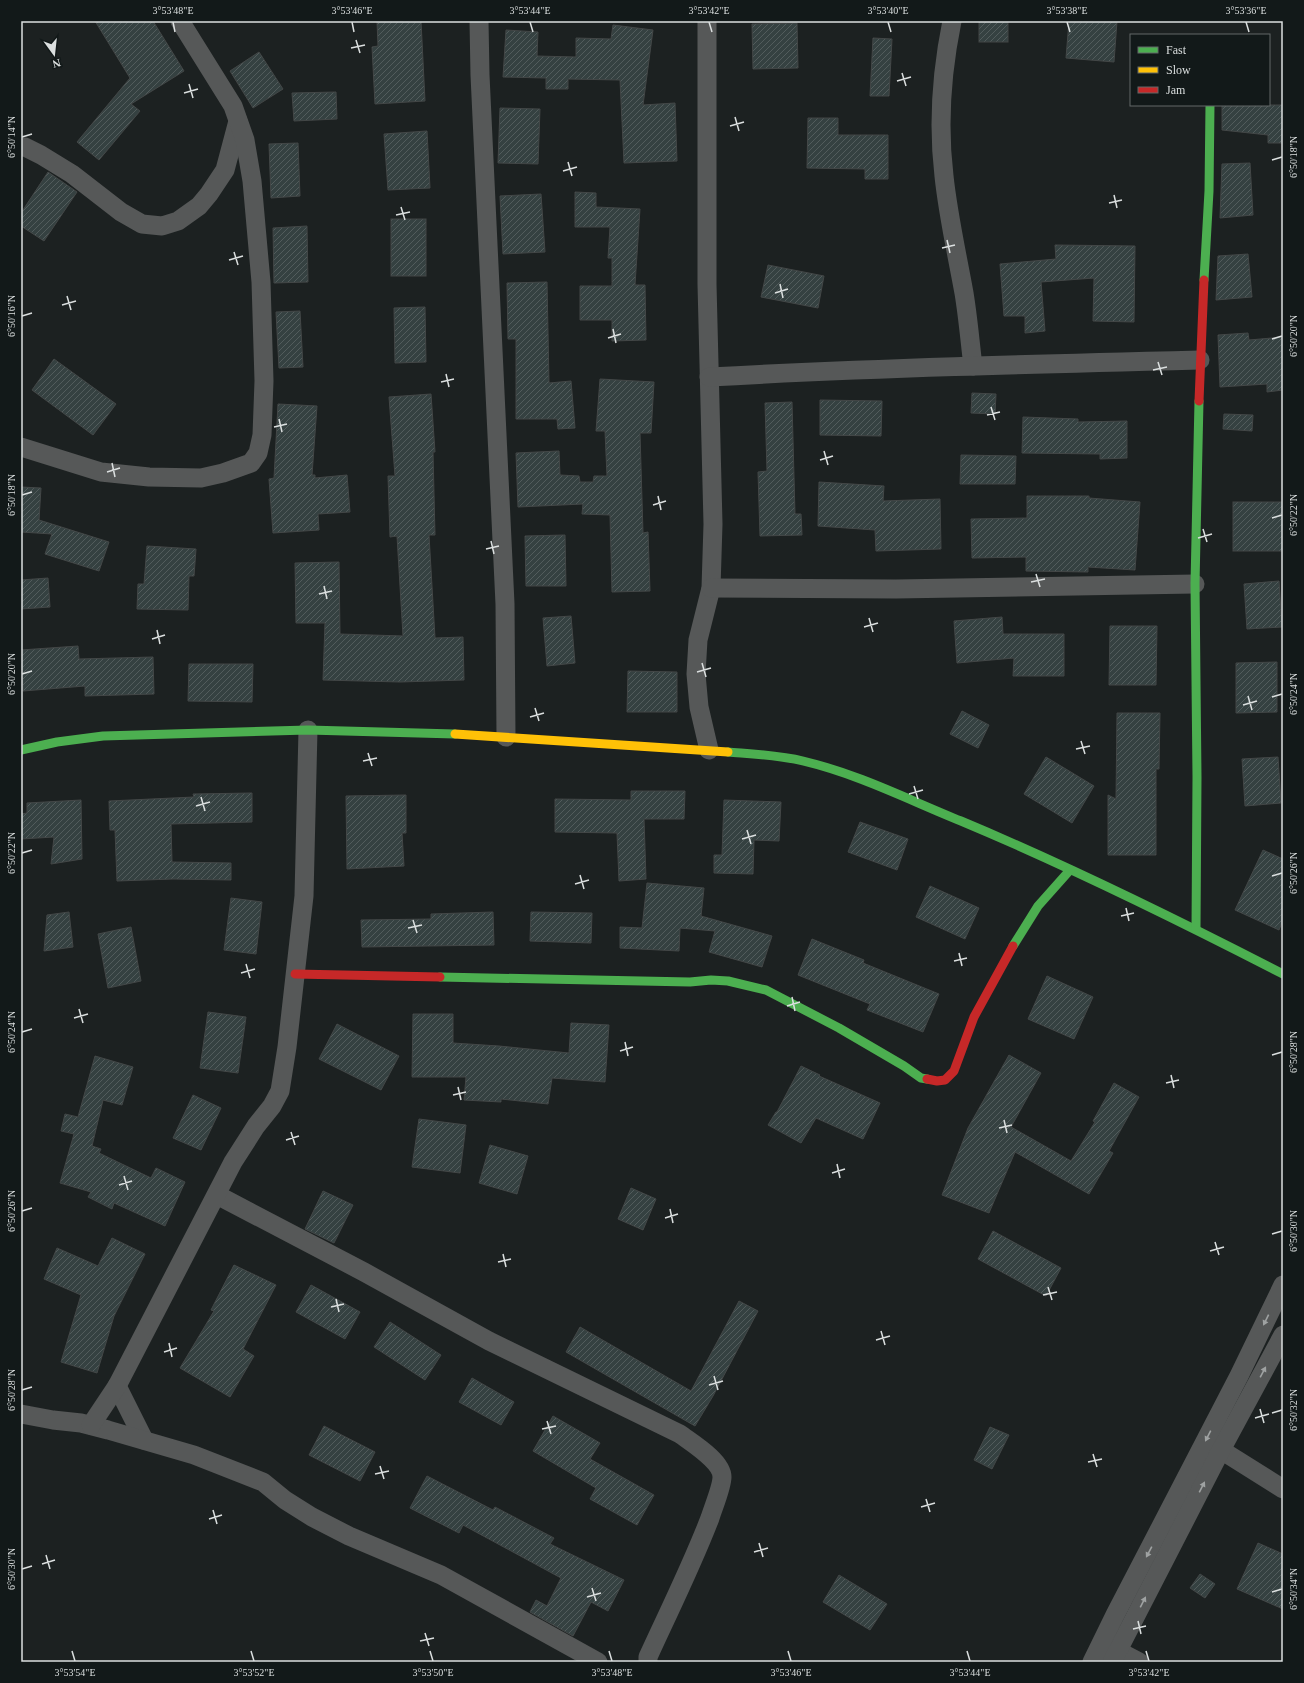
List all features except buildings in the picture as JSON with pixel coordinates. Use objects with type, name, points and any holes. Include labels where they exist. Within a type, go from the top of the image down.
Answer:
[{"type":"street","points":[[21,447],[101,472],[149,477],[201,478],[223,474],[251,463],[258,453],[262,435],[264,381],[261,282],[252,181],[245,140],[233,106],[180,21]]},
{"type":"street","points":[[479,21],[480,83],[505,604],[506,737]]},
{"type":"street","points":[[707,21],[707,284],[713,524],[710,588],[698,640],[696,674],[698,707],[709,750]]},
{"type":"street","points":[[952,21],[948,40],[941,123],[944,176],[953,240],[964,294],[973,366]]},
{"type":"street","points":[[1196,929],[1197,778],[1195,584],[1200,360],[1209,190],[1210,106]]},
{"type":"street","points":[[21,147],[41,155],[72,174],[121,212],[142,224],[162,226],[178,221],[199,206],[209,194],[225,170],[238,121]]},
{"type":"street","points":[[709,377],[973,366],[1200,360]]},
{"type":"street","points":[[710,588],[896,589],[1195,584]]},
{"type":"street","points":[[91,1425],[117,1386],[217,1195],[232,1162],[256,1126],[272,1106],[280,1091],[287,1047],[304,896],[308,730]]},
{"type":"street","points":[[21,750],[57,742],[103,736],[308,730],[434,732],[709,750],[767,755],[802,761],[847,774],[1001,838],[1196,929],[1283,974]]},
{"type":"street","points":[[295,974],[690,982],[711,980],[728,981],[766,990],[839,1028],[904,1066],[920,1078],[937,1081],[945,1080],[954,1070],[974,1017],[1010,950],[1038,906],[1070,870]]},
{"type":"street","points":[[217,1195],[364,1272],[490,1341],[680,1434],[705,1452],[717,1465],[722,1476],[716,1500],[701,1539],[648,1657],[648,1662]]},
{"type":"street","points":[[1092,1662],[1239,1376],[1283,1285]]},
{"type":"street","points":[[1139,1662],[1115,1656],[1221,1450],[1283,1335]]},
{"type":"street","points":[[117,1386],[144,1440]]},
{"type":"street","points":[[21,1414],[91,1425],[194,1455],[263,1482],[285,1500],[312,1517],[349,1536],[441,1575],[598,1662]]},
{"type":"street","points":[[1221,1450],[1283,1489]]},
{"type":"traffic: fast","points":[[1204,280],[1209,191],[1210,106]]},
{"type":"traffic: fast","points":[[1196,929],[1197,777],[1195,584],[1199,401]]},
{"type":"traffic: fast","points":[[21,750],[57,742],[103,736],[308,730],[455,734]]},
{"type":"traffic: fast","points":[[728,752],[794,759],[823,766],[863,780],[1084,875],[1283,974]]},
{"type":"traffic: fast","points":[[1013,946],[1038,906],[1070,870]]},
{"type":"traffic: fast","points":[[440,977],[690,982],[711,980],[728,981],[766,990],[839,1028],[904,1066],[921,1078],[927,1079]]},
{"type":"traffic: slow","points":[[455,734],[728,752]]},
{"type":"traffic: jam","points":[[1199,401],[1204,280]]},
{"type":"traffic: jam","points":[[927,1079],[937,1081],[945,1080],[954,1071],[974,1017],[1013,946]]},
{"type":"traffic: jam","points":[[295,974],[440,977]]}]
